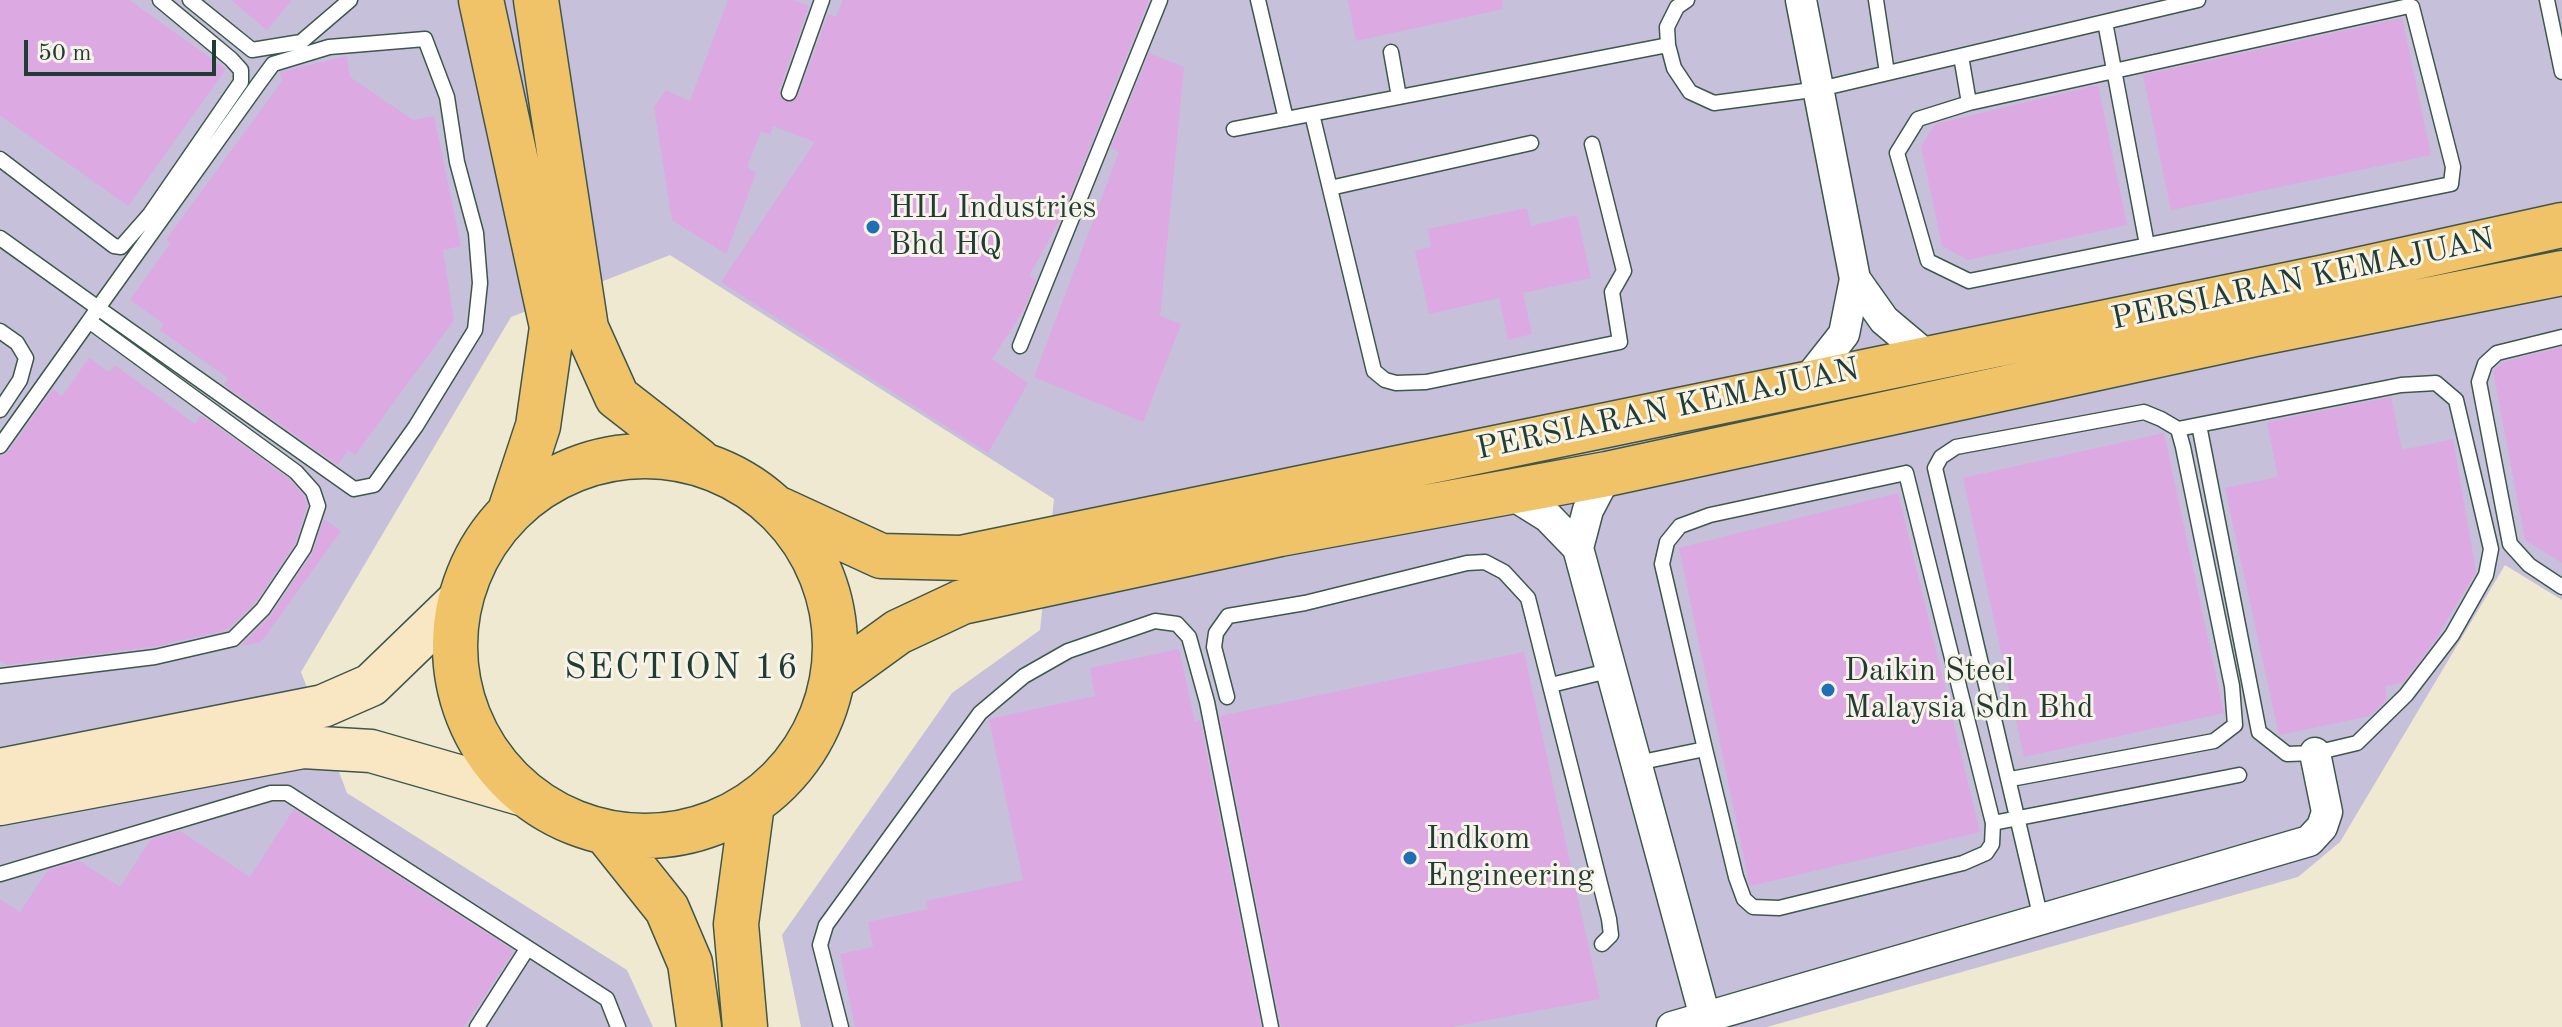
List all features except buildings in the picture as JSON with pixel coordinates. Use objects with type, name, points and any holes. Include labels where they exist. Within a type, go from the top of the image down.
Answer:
[{"type":"main road","points":[[481,0],[552,327],[538,426],[510,511]]},
{"type":"main road","points":[[536,0],[586,328],[617,397],[702,463],[744,482],[781,510],[816,560],[834,618],[833,679],[817,727],[790,770],[752,804],[694,830],[657,837],[607,834],[563,820],[524,795],[487,756],[463,707],[453,653],[460,599],[479,551],[510,511],[551,479],[599,460],[651,454],[702,463]]},
{"type":"main road","name":"PERSIARAN KEMAJUAN","points":[[833,679],[898,632],[962,602],[1280,534],[1607,474],[2250,314],[2336,296],[2562,225]]},
{"type":"main road","name":"PERSIARAN KEMAJUAN","points":[[2336,296],[2562,273]]},
{"type":"main road","name":"PERSIARAN KEMAJUAN","points":[[781,510],[881,556],[961,558],[1928,357],[2250,314]]},
{"type":"main road","points":[[745,1027],[736,924],[752,804]]},
{"type":"main road","points":[[607,834],[667,909],[690,963],[699,1027]]},
{"type":"street","points":[[1801,0],[1855,279],[1844,334],[1807,381]]},
{"type":"street","points":[[1855,279],[1884,320],[1928,357]]},
{"type":"street","points":[[1578,548],[1588,510],[1607,474]]},
{"type":"street","points":[[1508,492],[1548,517],[1578,548],[1705,1017]]},
{"type":"street","points":[[0,770],[323,706],[371,685],[460,599]]},
{"type":"street","points":[[0,804],[303,747],[371,751],[524,795]]},
{"type":"street","points":[[1672,1027],[2309,841],[2322,827],[2327,812],[2315,753]]},
{"type":"lane","points":[[0,159],[114,246],[121,247],[150,214],[241,82],[241,70],[231,59],[160,0]]},
{"type":"lane","points":[[190,0],[252,50],[301,42],[350,0]]},
{"type":"lane","points":[[789,93],[822,0]]},
{"type":"lane","points":[[1020,346],[1160,0]]},
{"type":"lane","points":[[1258,0],[1286,119]]},
{"type":"lane","points":[[1687,0],[1677,7],[1667,27],[1674,68],[1690,92],[1714,103],[1820,89],[2105,22],[2176,2],[2198,0]]},
{"type":"lane","points":[[1876,0],[1887,73]]},
{"type":"lane","points":[[2547,0],[2562,72]]},
{"type":"lane","points":[[2410,6],[2453,167],[2451,184],[1969,281],[1928,261],[1897,153],[1918,119],[1969,103],[2113,72],[2410,6]]},
{"type":"lane","points":[[2105,22],[2147,245]]},
{"type":"lane","points":[[0,238],[98,308],[354,489],[374,485],[475,330],[480,283],[476,233],[457,162],[447,97],[425,39],[329,47],[273,64],[98,308],[0,446]]},
{"type":"lane","points":[[1234,129],[1668,45]]},
{"type":"lane","points":[[1391,52],[1399,97]]},
{"type":"lane","points":[[1961,56],[1969,103]]},
{"type":"lane","points":[[1312,114],[1374,371],[1396,383],[1426,382],[1620,342],[1612,292],[1624,271],[1592,144]]},
{"type":"lane","points":[[1330,188],[1531,143]]},
{"type":"lane","points":[[0,676],[155,657],[233,639],[263,609],[304,548],[318,506],[313,491],[296,472],[89,321]]},
{"type":"lane","points":[[0,331],[17,343],[26,358],[20,380],[0,410]]},
{"type":"lane","points":[[2562,337],[2497,353],[2485,364],[2479,382],[2510,544],[2529,565],[2562,587]]},
{"type":"lane","points":[[2041,919],[2011,779],[1935,468],[1941,457],[1956,447],[2144,412],[2178,429],[2199,425],[2425,382],[2436,383],[2456,400],[2491,549],[2486,575],[2452,635],[2406,695],[2357,743],[2315,753],[2287,754],[2259,732],[2199,425]]},
{"type":"lane","points":[[2011,779],[2214,741],[2235,725],[2232,686],[2178,429]]},
{"type":"lane","points":[[1906,473],[1993,823],[1992,844],[1986,853],[1963,863],[1779,908],[1753,907],[1744,899],[1736,877],[1705,749],[1662,564],[1667,542],[1680,526],[1710,515],[1906,473]]},
{"type":"lane","points":[[1227,697],[1214,647],[1216,633],[1228,616],[1305,603],[1467,563],[1485,562],[1504,572],[1528,598],[1551,685],[1609,919],[1611,935],[1602,944]]},
{"type":"lane","points":[[841,1027],[820,945],[826,925],[980,713],[1024,676],[1068,651],[1155,621],[1177,624],[1189,637],[1207,702],[1271,1027]]},
{"type":"lane","points":[[1551,685],[1612,670]]},
{"type":"lane","points":[[1637,763],[1705,749]]},
{"type":"lane","points":[[1993,823],[2239,775]]},
{"type":"lane","points":[[0,874],[271,793],[287,793],[607,999],[618,1027]]},
{"type":"lane","points":[[477,1027],[527,949]]},
{"type":"shaded area","points":[[0,0],[2562,0],[2562,600],[2505,565],[2340,842],[2298,877],[1767,1027],[801,1027],[782,935],[952,693],[1040,630],[1054,499],[670,255],[511,317],[301,672],[347,793],[627,970],[653,1027],[0,1027]]},
{"type":"place","name":"HIL Industries Bhd HQ","points":[[873,227]]},
{"type":"place","name":"Daikin Steel Malaysia Sdn Bhd","points":[[1828,690]]},
{"type":"place","name":"Indkom Engineering","points":[[1410,858]]},
{"type":"district","name":"SECTION 16","points":[[682,669]]}]
